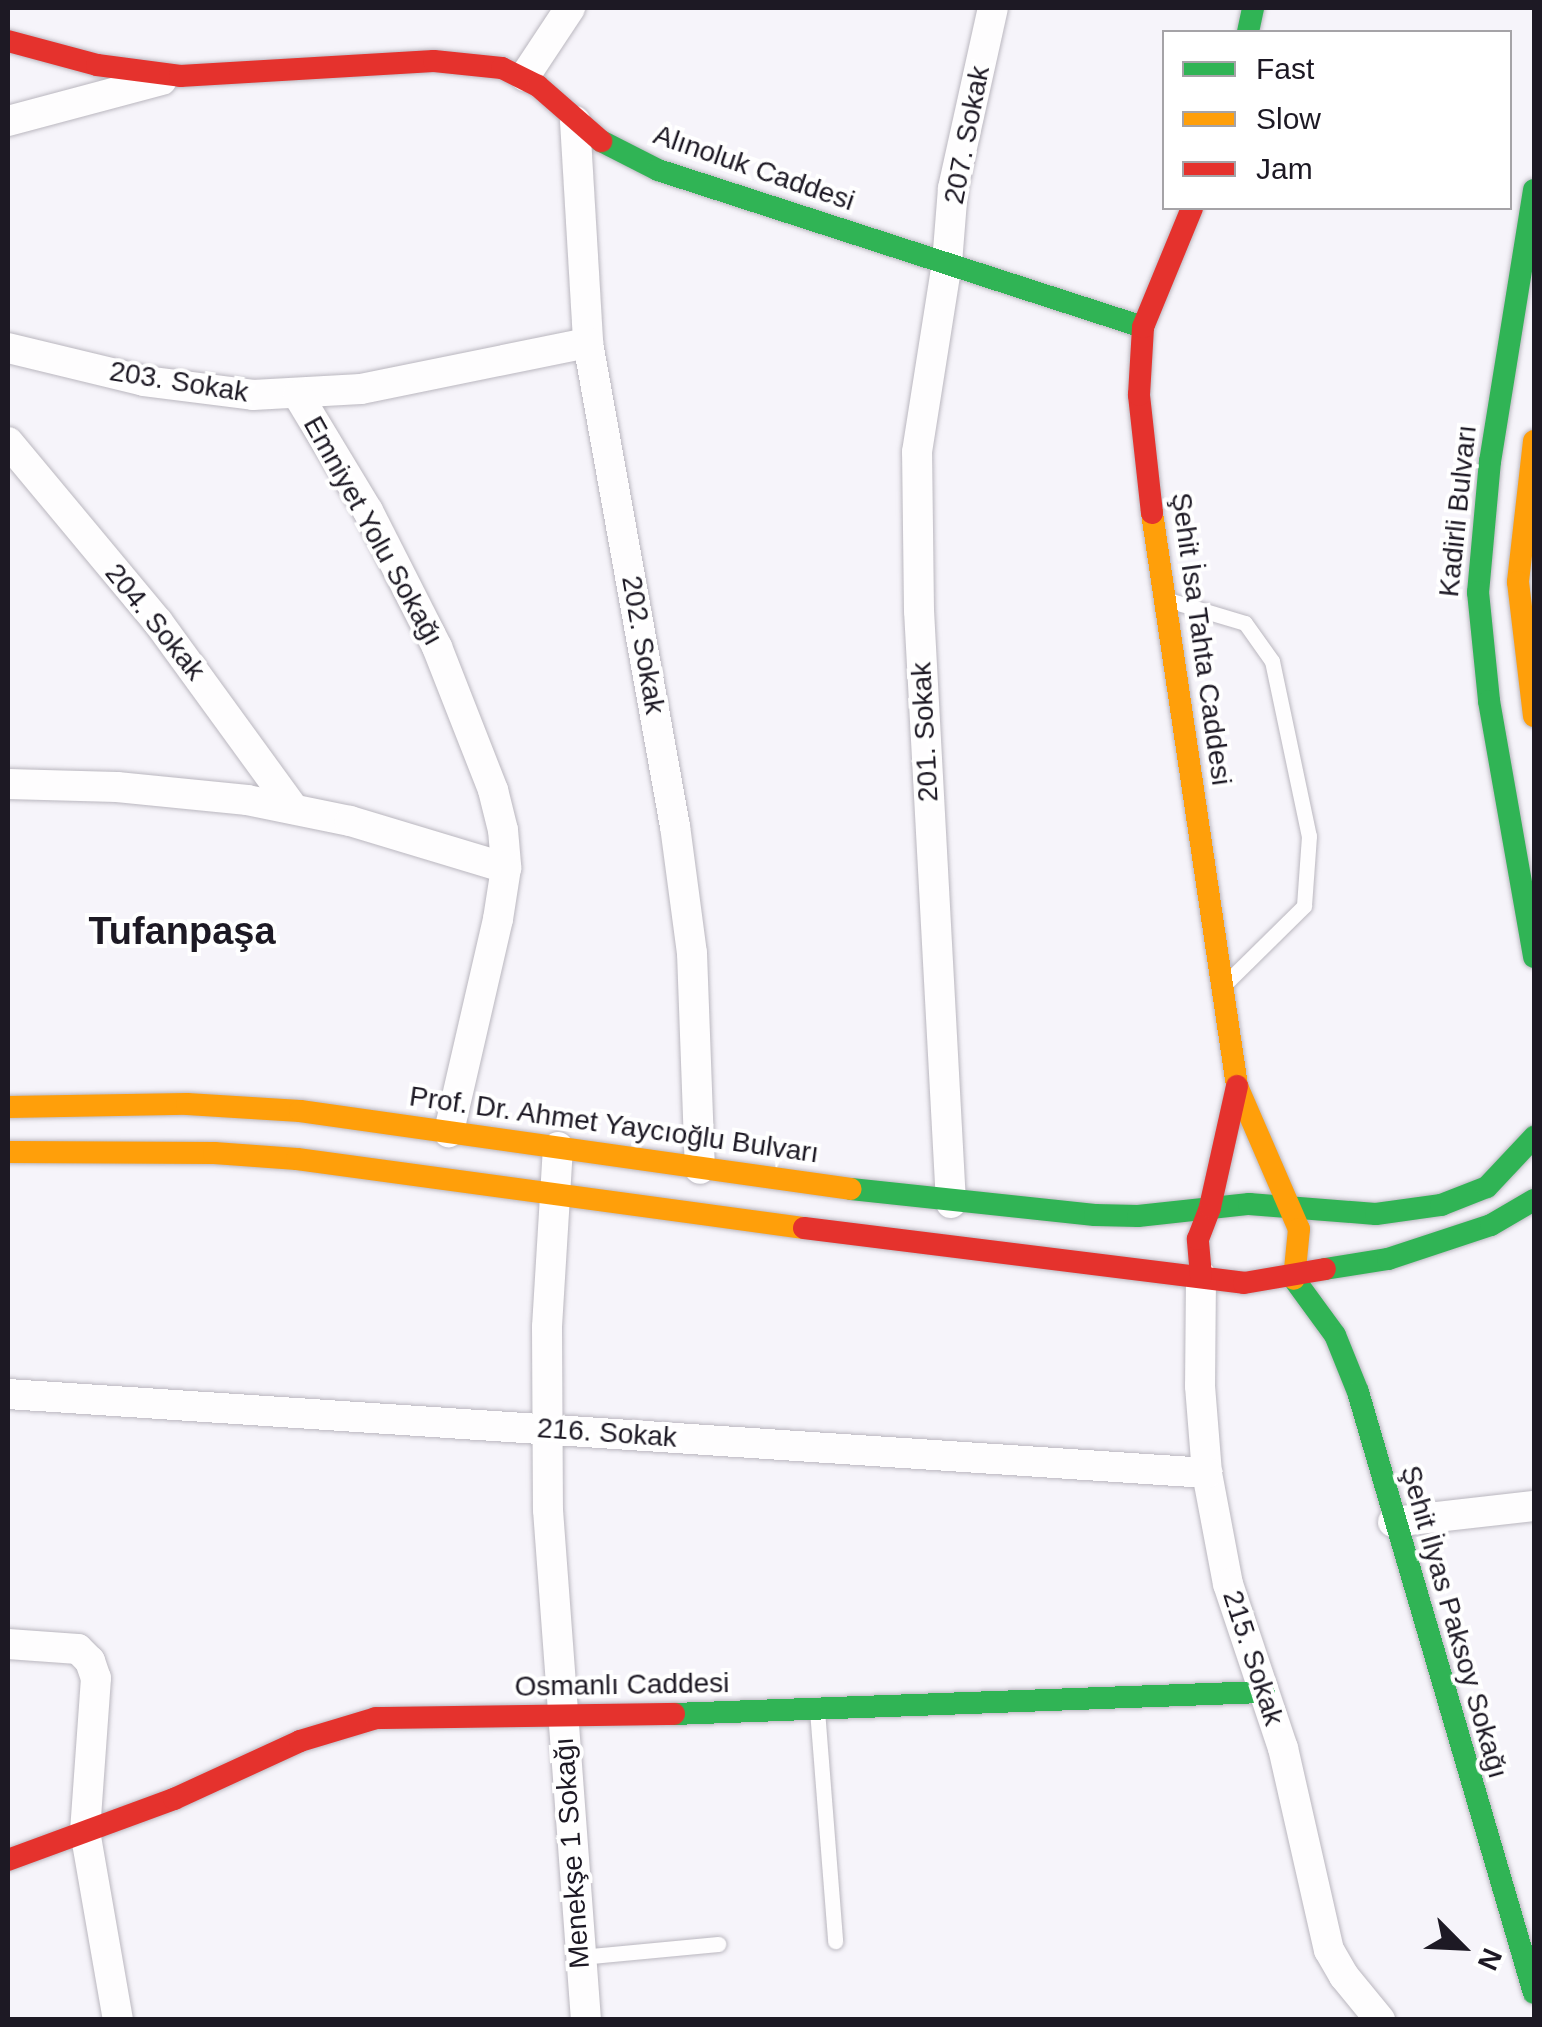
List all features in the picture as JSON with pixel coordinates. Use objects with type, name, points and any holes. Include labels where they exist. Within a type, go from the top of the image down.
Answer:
[{"type":"street","points":[[524,76],[570,8]]},
{"type":"street","name":"207. Sokak","points":[[947,263],[960,150],[994,8]]},
{"type":"street","name":"Alınoluk Caddesi","points":[[8,41],[97,64],[180,76],[471,62],[524,76],[596,139],[658,170],[1142,327]]},
{"type":"street","points":[[8,122],[180,76]]},
{"type":"street","name":"202. Sokak","points":[[576,121],[588,344],[686,902],[697,998],[700,1169]]},
{"type":"street","name":"Kadirli Bulvarı","points":[[1534,190],[1490,461],[1478,592],[1489,700],[1534,956]]},
{"type":"street","name":"Şehit İsa Tahta Caddesi","points":[[1191,210],[1142,327],[1139,395],[1164,599],[1237,1086],[1294,1210]]},
{"type":"street","name":"201. Sokak","points":[[947,263],[924,390],[915,523],[950,1203]]},
{"type":"street","name":"203. Sokak","points":[[8,348],[202,392],[298,395],[361,390],[588,344]]},
{"type":"street","name":"Emniyet Yolu Sokağı","points":[[298,395],[368,511],[437,647],[493,790],[506,868],[488,969],[449,1132]]},
{"type":"street","points":[[1534,441],[1518,582],[1534,716]]},
{"type":"street","name":"204. Sokak","points":[[8,442],[158,622],[294,810]]},
{"type":"street","points":[[8,784],[117,787],[294,810],[350,821],[506,868]]},
{"type":"street","name":"Şehit İsa Tahta Caddesi","points":[[1210,1207],[1237,1086]]},
{"type":"street","name":"Prof. Dr. Ahmet Yaycıoğlu Bulvarı","points":[[8,1107],[252,1107],[950,1203],[1138,1216],[1210,1207]]},
{"type":"street","points":[[1201,1276],[1198,1239],[1210,1207],[1249,1204],[1376,1214],[1441,1205],[1487,1186],[1505,1172],[1534,1136]]},
{"type":"street","name":"Menekşe 1 Sokağı","points":[[558,1147],[546,1429],[562,1718],[586,2020]]},
{"type":"street","points":[[8,1152],[262,1156],[1244,1284],[1388,1258],[1491,1226],[1534,1200]]},
{"type":"street","points":[[1294,1210],[1300,1245],[1294,1278]]},
{"type":"street","name":"215. Sokak","points":[[1201,1276],[1200,1386],[1207,1473],[1228,1584],[1289,1774],[1329,1950],[1344,1976],[1380,2020]]},
{"type":"street","name":"Şehit İlyas Paksoy Sokağı","points":[[1294,1278],[1348,1362],[1534,1994]]},
{"type":"street","name":"216. Sokak","points":[[8,1394],[1207,1473]]},
{"type":"street","points":[[1394,1522],[1534,1506]]},
{"type":"street","points":[[8,1644],[78,1649],[90,1661],[96,1678],[85,1832],[118,2020]]},
{"type":"street","name":"Osmanlı Caddesi","points":[[8,1860],[174,1798],[300,1741],[376,1718],[562,1718],[1264,1692]]},
{"type":"lane","points":[[1164,599],[1246,623],[1272,660],[1309,836],[1304,906],[1222,986]]},
{"type":"lane","points":[[817,1710],[836,1941]]},
{"type":"lane","points":[[580,1957],[718,1944]]},
{"type":"traffic: fast","points":[[1248,30],[1253,8]]},
{"type":"traffic: fast","points":[[601,141],[658,170],[1143,327]]},
{"type":"traffic: fast","points":[[1534,190],[1490,461],[1478,592],[1489,701],[1534,957]]},
{"type":"traffic: fast","points":[[851,1189],[1095,1215],[1138,1216],[1249,1204],[1376,1214],[1441,1205],[1487,1187],[1534,1137]]},
{"type":"traffic: fast","points":[[1325,1269],[1388,1259],[1491,1225],[1534,1200]]},
{"type":"traffic: fast","points":[[1294,1279],[1335,1335],[1358,1392],[1534,1993]]},
{"type":"traffic: fast","points":[[674,1714],[1264,1692]]},
{"type":"traffic: slow","points":[[1534,441],[1518,582],[1534,716]]},
{"type":"traffic: slow","points":[[1152,513],[1237,1086],[1299,1229],[1294,1279]]},
{"type":"traffic: slow","points":[[8,1107],[187,1104],[300,1111],[851,1189]]},
{"type":"traffic: slow","points":[[8,1152],[214,1153],[297,1159],[804,1228]]},
{"type":"traffic: jam","points":[[8,41],[97,65],[180,76],[434,61],[502,68],[538,86],[601,141]]},
{"type":"traffic: jam","points":[[1152,513],[1139,395],[1143,327],[1191,210]]},
{"type":"traffic: jam","points":[[1201,1276],[1198,1239],[1210,1207],[1237,1086]]},
{"type":"traffic: jam","points":[[804,1228],[1244,1283],[1325,1269]]},
{"type":"traffic: jam","points":[[8,1860],[174,1799],[300,1741],[376,1718],[674,1714]]},
{"type":"district","name":"Tufanpaşa","points":[[182,932]]}]
